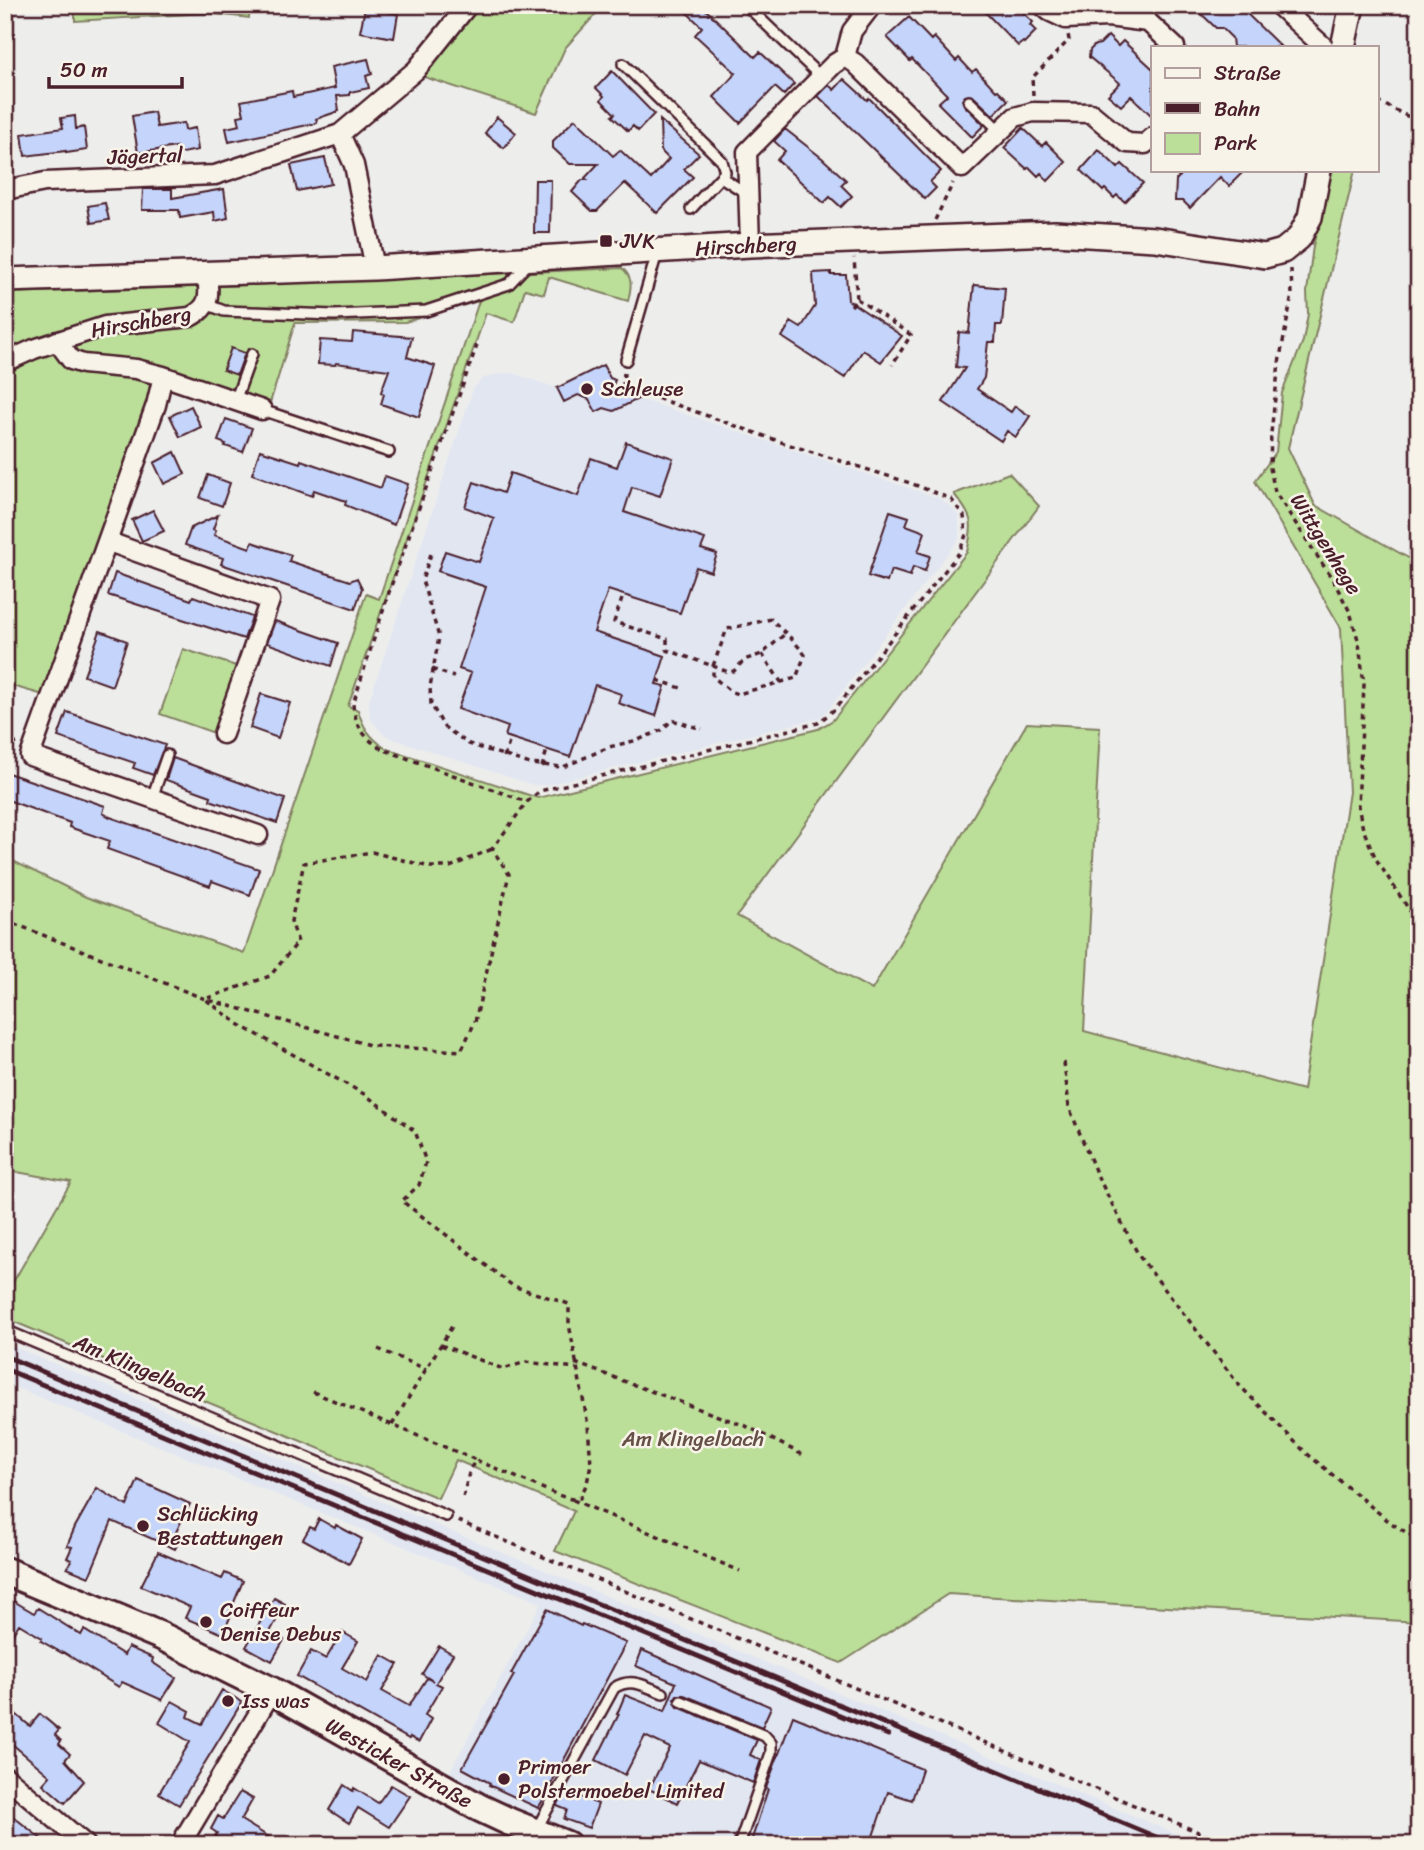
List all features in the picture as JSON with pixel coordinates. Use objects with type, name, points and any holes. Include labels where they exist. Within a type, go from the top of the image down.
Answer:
[{"type":"main road","name":"Westicker Straße","points":[[5,1571],[161,1636],[272,1691],[480,1808],[567,1845]]},
{"type":"street","points":[[375,268],[354,165],[340,134],[416,69],[468,5]]},
{"type":"street","points":[[750,245],[747,152],[821,76],[845,57],[852,31],[872,5]]},
{"type":"street","points":[[1042,5],[1066,19],[1108,17],[1147,22],[1174,46]]},
{"type":"street","points":[[1279,5],[1323,46]]},
{"type":"street","points":[[1343,46],[1352,5]]},
{"type":"street","points":[[845,57],[855,63],[962,167],[1015,117],[1033,111],[1091,113],[1127,143],[1145,144],[1151,139]]},
{"type":"street","name":"Jägertal","points":[[5,190],[45,183],[215,175],[340,134]]},
{"type":"street","points":[[1283,251],[1299,238],[1310,217],[1319,172]]},
{"type":"street","name":"Hirschberg","points":[[5,280],[375,268],[750,245],[1055,233],[1155,239],[1265,256],[1283,251]]},
{"type":"street","name":"Hirschberg","points":[[5,362],[57,341],[105,326],[190,317],[200,312],[206,304],[209,294],[207,273]]},
{"type":"street","points":[[57,341],[71,359],[83,365],[136,369],[262,410]]},
{"type":"street","points":[[163,376],[156,405],[30,756],[258,835]]},
{"type":"street","points":[[108,542],[270,600],[223,734]]},
{"type":"street","points":[[180,1845],[272,1691]]},
{"type":"street","points":[[5,1776],[86,1845]]},
{"type":"lane","points":[[746,5],[821,76]]},
{"type":"lane","points":[[623,64],[722,161],[725,172],[691,209]]},
{"type":"lane","points":[[970,102],[1000,131]]},
{"type":"lane","points":[[721,177],[750,196]]},
{"type":"lane","points":[[626,360],[657,251]]},
{"type":"lane","points":[[206,304],[224,311],[334,315],[426,311],[509,284],[535,257]]},
{"type":"lane","points":[[235,401],[252,354]]},
{"type":"lane","points":[[262,410],[389,452]]},
{"type":"lane","points":[[152,798],[167,755]]},
{"type":"lane","name":"Am Klingelbach","points":[[5,1330],[446,1517]]},
{"type":"lane","points":[[535,1832],[614,1688],[624,1682],[638,1683],[663,1693]]},
{"type":"lane","points":[[681,1701],[765,1736],[771,1743],[768,1765],[739,1845]]},
{"type":"path","points":[[1033,111],[1032,78],[1069,40],[1066,19]]},
{"type":"path","points":[[1378,102],[1419,122]]},
{"type":"path","points":[[927,238],[949,188],[962,167]]},
{"type":"path","points":[[851,306],[857,299],[853,241]]},
{"type":"path","name":"Wittgenhege","points":[[1283,251],[1292,271],[1292,295],[1281,353],[1271,433],[1275,492],[1334,580],[1350,612],[1359,643],[1364,685],[1358,806],[1363,829],[1376,859],[1419,925]]},
{"type":"path","points":[[857,299],[911,335],[892,365]]},
{"type":"path","points":[[477,345],[390,589],[353,704],[354,714],[367,740],[382,749],[527,802]]},
{"type":"path","points":[[205,999],[270,976],[298,942],[291,921],[304,863],[372,852],[430,867],[450,867],[492,849],[527,802],[540,791],[818,723],[835,709],[959,553],[966,534],[964,516],[951,499],[623,385],[626,360]]},
{"type":"path","points":[[431,554],[422,580],[439,630],[432,668],[431,704],[444,727],[469,744],[542,767],[563,766],[609,747],[638,740],[662,730],[672,720],[702,729]]},
{"type":"path","points":[[621,599],[614,622],[667,639],[667,650],[728,672],[734,671],[744,660],[762,654],[786,633]]},
{"type":"path","points":[[771,620],[805,655],[796,678],[738,694],[713,677],[713,666],[727,629],[771,620]]},
{"type":"path","points":[[762,654],[781,682]]},
{"type":"path","points":[[432,668],[454,677]]},
{"type":"path","points":[[657,680],[684,689]]},
{"type":"path","points":[[504,757],[511,737]]},
{"type":"path","points":[[542,767],[547,750]]},
{"type":"path","points":[[5,920],[205,999],[373,1046],[461,1051],[475,1022],[509,874],[492,849]]},
{"type":"path","points":[[205,999],[240,1025],[364,1094],[415,1131],[426,1163],[419,1185],[402,1201],[513,1286],[569,1304],[569,1324],[588,1425],[591,1464],[580,1498],[571,1499]]},
{"type":"path","points":[[1064,1062],[1069,1107],[1096,1173],[1139,1256],[1239,1385],[1314,1460],[1391,1523],[1419,1541]]},
{"type":"path","points":[[392,1425],[454,1323]]},
{"type":"path","points":[[441,1345],[503,1369],[526,1362],[595,1369],[748,1427],[803,1455]]},
{"type":"path","points":[[377,1349],[426,1369]]},
{"type":"path","points":[[313,1391],[740,1571]]},
{"type":"path","points":[[463,1497],[470,1469],[476,1460]]},
{"type":"path","points":[[446,1517],[1229,1845]]},
{"type":"shaded area","points":[[603,365],[610,378],[615,380],[613,385],[616,391],[939,498],[959,517],[959,539],[828,710],[819,718],[546,785],[533,785],[382,733],[370,718],[369,701],[473,389],[482,379],[512,373],[557,388]]},
{"type":"shaded area","points":[[5,1343],[1203,1845],[613,1845],[544,1820],[448,1775],[541,1603],[5,1383]]},
{"type":"green space","points":[[75,5],[250,5],[249,18],[206,13],[75,21]]},
{"type":"green space","points":[[476,5],[604,5],[565,48],[536,113],[421,76]]},
{"type":"green space","points":[[1331,172],[1355,172],[1288,448],[1315,505],[1419,564],[1419,1622],[948,1594],[841,1663],[555,1551],[574,1511],[456,1460],[438,1498],[5,1318],[5,1282],[12,1284],[71,1182],[17,1172],[5,1173],[5,857],[86,897],[244,953],[366,594],[379,599],[479,301],[405,322],[295,323],[265,419],[169,387],[61,700],[5,684],[5,293],[622,268],[630,279],[628,301],[549,277],[544,294],[525,289],[514,322],[486,313],[348,706],[358,710],[368,732],[385,748],[538,798],[818,729],[833,720],[967,552],[971,534],[970,520],[954,494],[1009,473],[1039,506],[737,916],[872,990],[1027,723],[1100,727],[1084,1031],[1303,1090],[1349,792],[1341,628],[1255,481],[1276,452],[1282,393],[1303,341],[1308,314],[1307,292],[1313,246]]},
{"type":"green space","points":[[183,649],[239,667],[217,734],[160,714]]},
{"type":"building","points":[[679,5],[701,5],[755,57],[760,52],[794,84],[784,95],[775,87],[740,123],[714,97],[736,73],[695,35],[702,27]]},
{"type":"building","points":[[994,5],[1015,5],[1033,22],[1030,25],[1036,31],[1018,46],[986,13]]},
{"type":"building","points":[[1192,5],[1238,5],[1280,46],[1233,46],[1232,38],[1222,28],[1216,28]]},
{"type":"building","points":[[365,8],[398,14],[394,38],[360,32]]},
{"type":"building","points":[[909,17],[931,40],[934,37],[956,61],[959,58],[972,72],[976,69],[1008,100],[993,115],[973,96],[965,96],[962,100],[964,105],[984,125],[972,137],[938,103],[947,95],[887,37]]},
{"type":"building","points":[[1108,36],[1118,46],[1123,41],[1151,67],[1151,115],[1131,96],[1121,106],[1108,95],[1120,83],[1089,57],[1090,50]]},
{"type":"building","points":[[368,59],[372,74],[366,76],[369,88],[350,92],[350,95],[337,96],[339,111],[316,119],[317,123],[229,142],[226,128],[240,125],[238,116],[244,115],[241,101],[292,91],[293,97],[335,88],[331,67]]},
{"type":"building","points":[[612,71],[654,114],[638,131],[633,126],[628,131],[612,116],[615,114],[601,100],[604,96],[596,88]]},
{"type":"building","points":[[844,79],[867,100],[869,98],[941,171],[930,182],[936,188],[925,199],[818,96],[829,85],[834,90]]},
{"type":"building","points":[[154,112],[157,127],[184,123],[185,130],[195,128],[198,150],[177,154],[176,147],[138,153],[132,116]]},
{"type":"building","points":[[75,116],[76,129],[84,127],[87,150],[25,156],[22,134],[63,128],[61,118]]},
{"type":"building","points":[[497,117],[516,133],[504,148],[485,133]]},
{"type":"building","points":[[575,119],[613,156],[620,150],[651,179],[669,159],[661,151],[660,120],[699,154],[684,169],[693,177],[657,213],[625,183],[597,211],[592,211],[572,192],[582,180],[587,180],[585,178],[598,164],[570,164],[553,148],[553,141]]},
{"type":"building","points":[[1023,128],[1042,146],[1046,142],[1066,162],[1048,181],[1041,173],[1038,176],[1029,167],[1027,169],[1004,148]]},
{"type":"building","points":[[785,129],[846,180],[841,185],[852,196],[841,207],[830,197],[824,203],[777,160],[785,151],[774,141]]},
{"type":"building","points":[[1099,150],[1118,168],[1122,164],[1143,183],[1125,202],[1117,195],[1114,198],[1105,189],[1103,191],[1081,170]]},
{"type":"building","points":[[325,158],[331,184],[297,191],[291,165]]},
{"type":"building","points":[[1184,172],[1243,172],[1229,186],[1220,177],[1190,208],[1183,201],[1175,201],[1176,180]]},
{"type":"building","points":[[535,180],[551,180],[550,233],[534,233]]},
{"type":"building","points":[[143,189],[172,189],[172,198],[224,189],[228,218],[215,221],[214,212],[180,218],[179,210],[142,210]]},
{"type":"building","points":[[105,203],[109,220],[91,223],[88,206]]},
{"type":"building","points":[[831,272],[831,275],[846,275],[848,300],[902,336],[881,362],[863,350],[845,378],[782,337],[791,322],[801,328],[815,306],[813,273]]},
{"type":"building","points":[[974,285],[1005,288],[1002,325],[996,325],[995,342],[988,342],[984,378],[977,389],[1011,412],[1015,406],[1030,416],[1016,437],[1007,431],[1001,441],[943,402],[965,368],[956,367],[959,332],[969,333]]},
{"type":"building","points":[[353,332],[412,337],[407,357],[435,366],[419,417],[381,404],[384,394],[381,392],[389,370],[336,363],[318,364],[320,340],[352,342]]},
{"type":"building","points":[[231,348],[245,353],[237,375],[223,370]]},
{"type":"building","name":"Schleuse","points":[[603,365],[610,378],[615,380],[611,389],[640,398],[614,411],[604,408],[596,412],[589,399],[578,395],[564,402],[557,388]]},
{"type":"building","points":[[191,406],[201,427],[180,437],[170,416]]},
{"type":"building","points":[[226,419],[252,428],[243,452],[218,441]]},
{"type":"building","points":[[626,442],[673,458],[660,496],[632,487],[624,512],[705,539],[701,549],[717,554],[711,572],[696,567],[680,613],[608,590],[594,632],[665,656],[656,684],[665,686],[656,716],[618,703],[621,694],[595,685],[570,757],[505,736],[508,727],[458,709],[471,673],[459,669],[486,587],[438,571],[445,551],[479,562],[494,518],[465,507],[474,482],[503,493],[510,473],[578,496],[591,458],[617,467]]},
{"type":"building","points":[[260,450],[300,463],[301,460],[381,488],[385,476],[408,484],[394,525],[345,505],[346,501],[314,490],[312,496],[252,474]]},
{"type":"building","points":[[175,452],[185,474],[164,484],[154,463]]},
{"type":"building","points":[[208,475],[230,483],[222,506],[200,498]]},
{"type":"building","points":[[153,510],[164,531],[142,541],[132,520]]},
{"type":"building","points":[[890,511],[909,517],[906,525],[925,532],[918,552],[930,556],[925,571],[913,567],[910,576],[891,570],[887,582],[868,576]]},
{"type":"building","points":[[218,515],[213,529],[216,530],[214,535],[250,548],[252,542],[291,555],[289,561],[350,581],[357,578],[362,588],[355,609],[221,564],[223,558],[185,545],[191,528]]},
{"type":"building","points":[[115,573],[191,600],[193,596],[252,617],[244,639],[108,595]]},
{"type":"building","points":[[275,621],[338,643],[331,666],[267,643]]},
{"type":"building","points":[[100,631],[127,641],[112,686],[84,676]]},
{"type":"building","points":[[261,694],[290,703],[278,738],[250,728]]},
{"type":"building","points":[[67,712],[165,745],[153,775],[133,768],[135,763],[58,737]]},
{"type":"building","points":[[173,758],[285,799],[277,823],[210,800],[211,796],[166,780]]},
{"type":"building","points":[[5,772],[105,806],[103,813],[110,817],[259,869],[250,895],[212,881],[210,886],[107,849],[110,841],[69,827],[70,823],[5,799]]},
{"type":"building","points":[[138,1480],[190,1504],[176,1532],[182,1535],[175,1549],[112,1521],[89,1577],[67,1568],[71,1560],[67,1558],[72,1547],[67,1546],[97,1488],[127,1506]]},
{"type":"building","points":[[319,1519],[362,1539],[349,1564],[303,1539],[310,1527],[314,1529]]},
{"type":"building","points":[[158,1552],[222,1579],[225,1573],[243,1581],[223,1634],[185,1618],[190,1607],[141,1586]]},
{"type":"building","points":[[5,1596],[34,1613],[38,1608],[81,1635],[84,1630],[124,1655],[128,1647],[153,1658],[152,1662],[176,1678],[162,1700],[122,1682],[119,1687],[41,1641],[42,1638],[19,1624],[5,1647]]},
{"type":"building","points":[[274,1598],[285,1604],[270,1632],[284,1640],[272,1661],[246,1647]]},
{"type":"building","points":[[547,1609],[581,1626],[582,1624],[626,1643],[538,1808],[489,1785],[490,1783],[462,1768]]},
{"type":"building","points":[[342,1632],[358,1641],[342,1668],[367,1682],[382,1655],[398,1664],[382,1691],[409,1706],[427,1678],[433,1681],[422,1674],[439,1646],[453,1654],[436,1683],[442,1686],[425,1715],[431,1719],[419,1742],[410,1737],[409,1739],[297,1676],[311,1651],[326,1659]]},
{"type":"building","points":[[642,1650],[771,1707],[762,1727],[684,1695],[677,1695],[674,1699],[678,1707],[757,1740],[750,1755],[761,1760],[753,1783],[699,1760],[677,1803],[649,1789],[670,1748],[645,1736],[625,1775],[596,1760],[619,1714],[625,1695],[665,1711],[676,1683],[636,1666]]},
{"type":"building","points":[[222,1690],[242,1702],[179,1805],[159,1793],[190,1742],[159,1723],[172,1701],[190,1711],[188,1717],[202,1724]]},
{"type":"building","points":[[5,1705],[30,1726],[40,1714],[59,1730],[55,1735],[61,1741],[59,1744],[70,1754],[65,1760],[84,1781],[65,1803],[43,1784],[50,1776],[5,1738]]},
{"type":"building","points":[[793,1716],[922,1769],[912,1800],[888,1792],[870,1845],[851,1839],[849,1845],[750,1845],[768,1789],[766,1788]]},
{"type":"building","points":[[344,1785],[378,1803],[391,1785],[410,1796],[389,1827],[358,1808],[349,1823],[329,1810]]},
{"type":"building","points":[[565,1791],[598,1804],[589,1828],[564,1819],[567,1810],[557,1806]]},
{"type":"building","points":[[240,1792],[253,1799],[241,1820],[282,1845],[225,1845],[215,1836],[217,1833],[211,1829],[218,1816],[223,1819]]},
{"type":"building","points":[[5,1810],[49,1845],[24,1845],[5,1828]]},
{"type":"railway","points":[[5,1356],[1175,1845]]},
{"type":"railway","points":[[5,1369],[888,1735]]},
{"type":"place","name":"JVK","points":[[606,241]]},
{"type":"place","name":"Schleuse","points":[[587,389]]},
{"type":"place","name":"Schlücking Bestattungen","points":[[143,1526]]},
{"type":"place","name":"Coiffeur Denise Debus","points":[[206,1622]]},
{"type":"place","name":"Iss was","points":[[228,1701]]},
{"type":"place","name":"Primoer Polstermoebel Limited","points":[[504,1779]]}]
